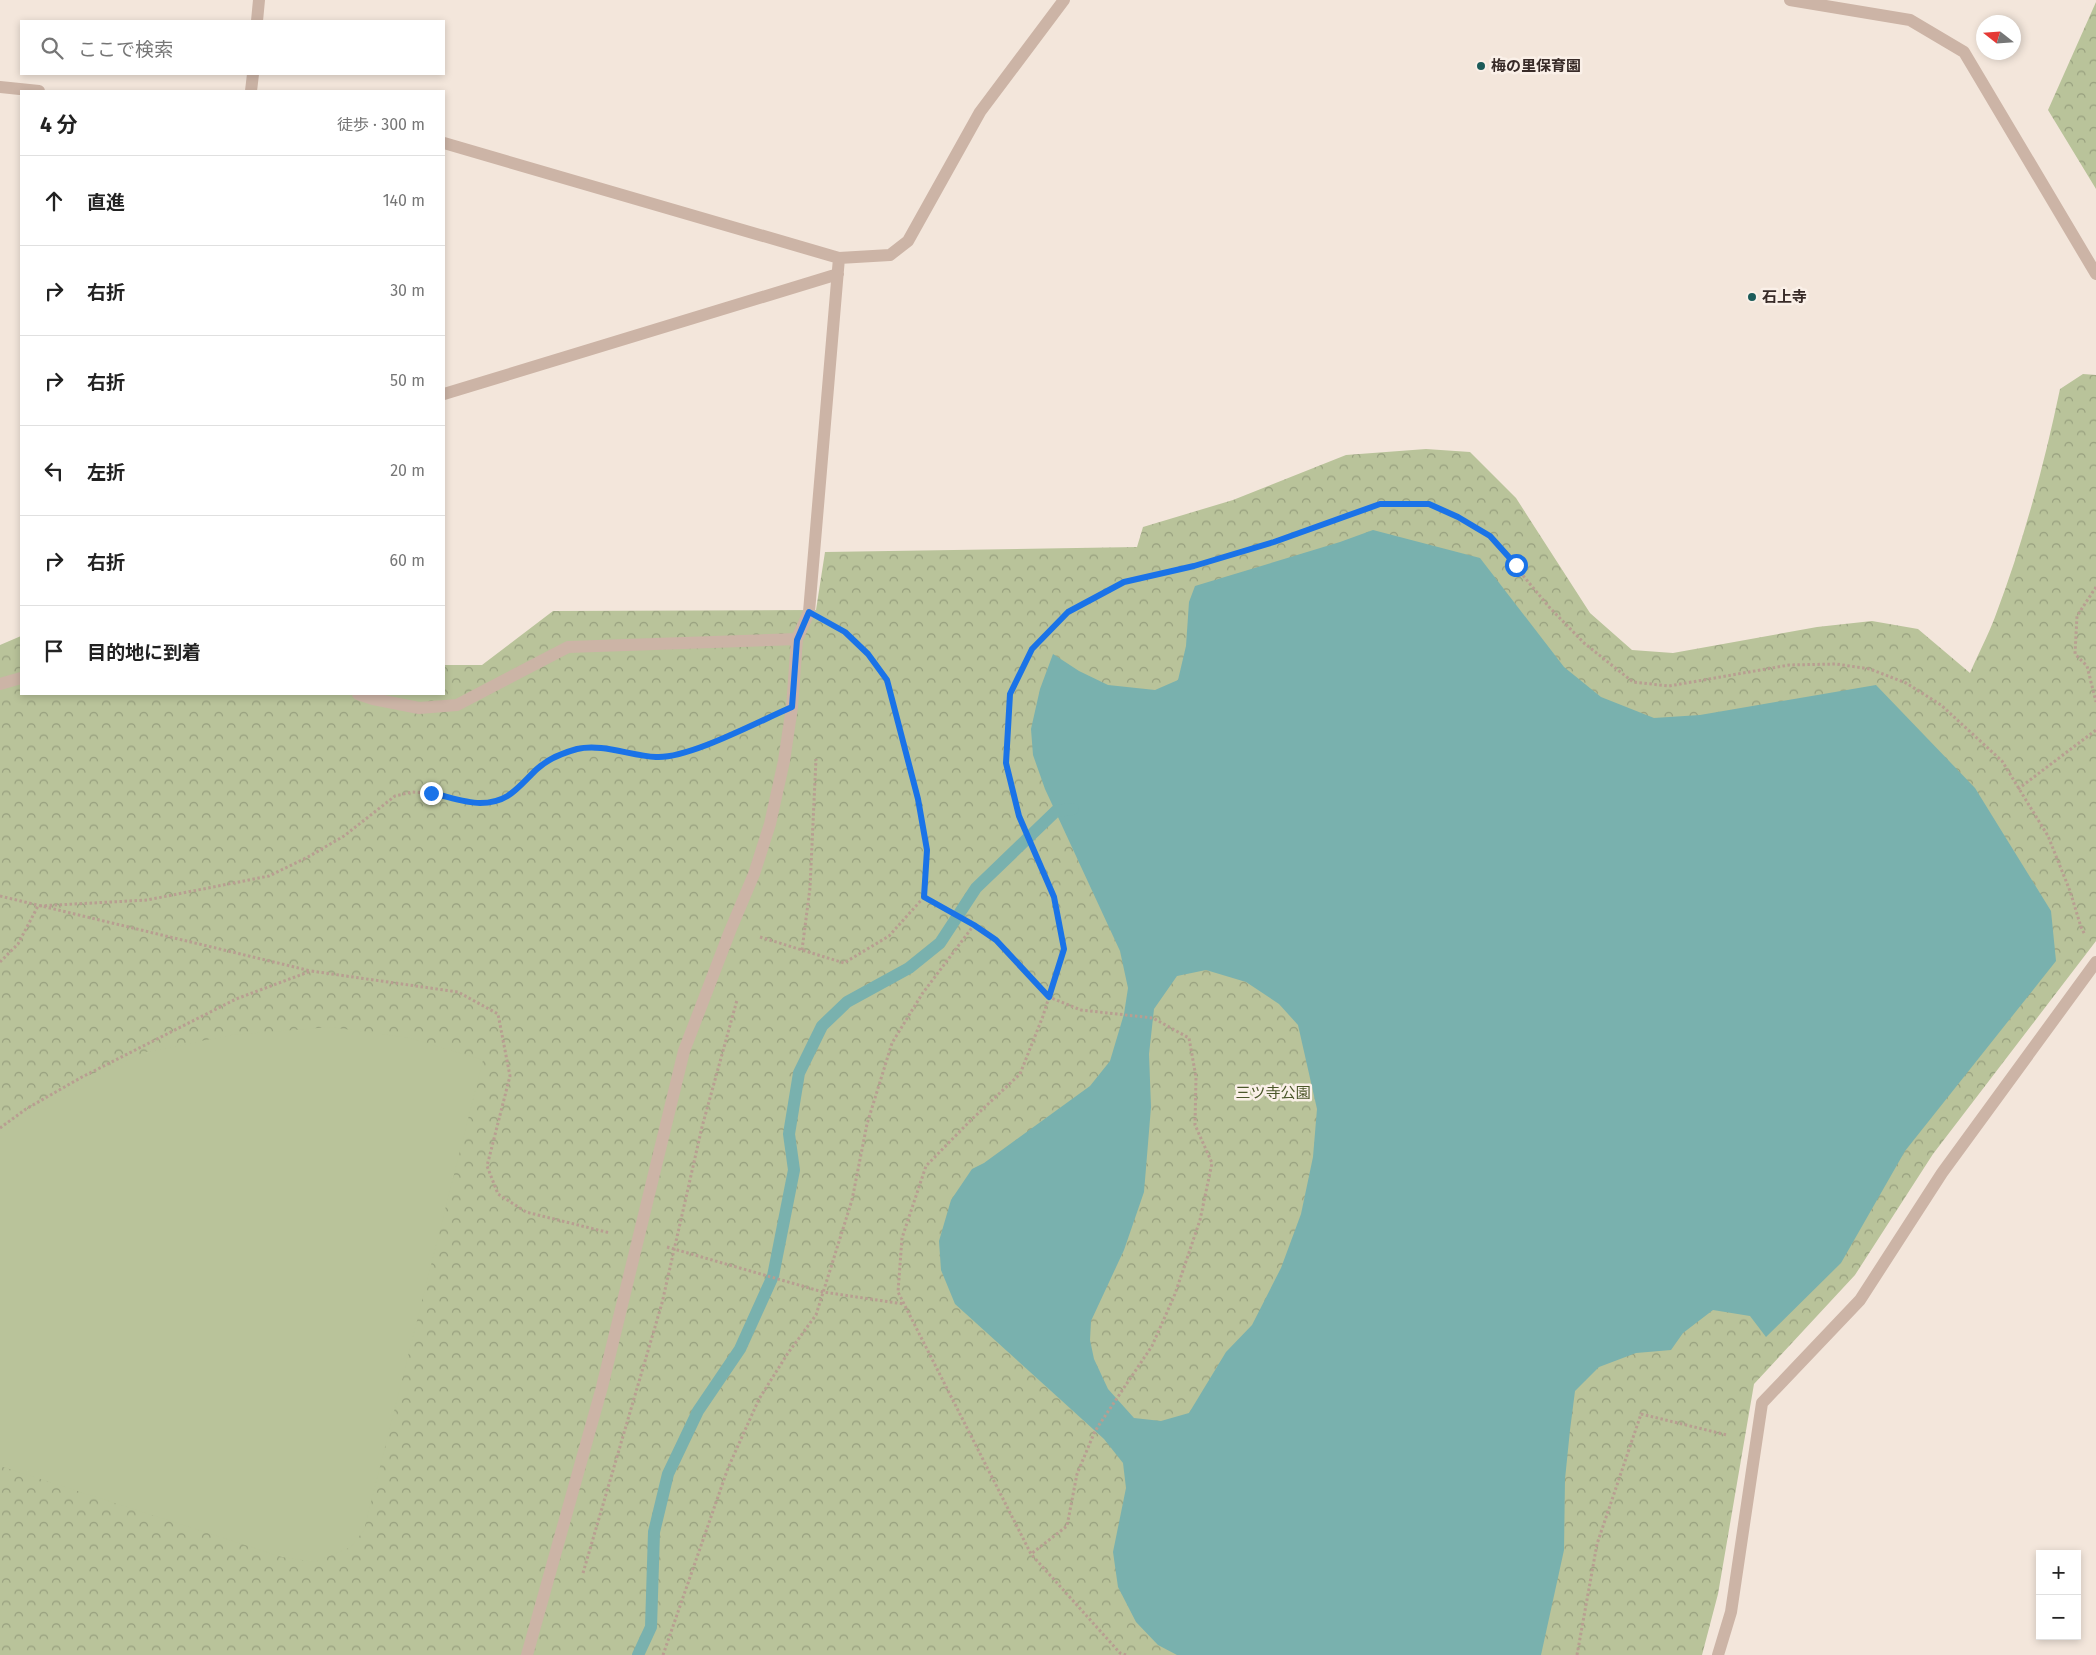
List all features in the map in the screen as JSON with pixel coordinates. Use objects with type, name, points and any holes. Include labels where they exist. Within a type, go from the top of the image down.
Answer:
[{"type":"street","points":[[257,20],[259,0]]},
{"type":"street","points":[[445,143],[839,258],[890,255],[908,241],[980,112],[1064,0]]},
{"type":"street","points":[[1790,0],[1910,20],[1964,52],[2096,274]]},
{"type":"street","points":[[251,90],[253,75]]},
{"type":"street","points":[[0,87],[29,90]]},
{"type":"street","points":[[527,1655],[602,1387],[684,1050],[754,874],[770,824],[784,761],[792,707],[797,640],[809,612],[839,258]]},
{"type":"street","points":[[445,394],[838,274]]},
{"type":"street","points":[[361,695],[419,708],[457,705],[568,647],[797,640]]},
{"type":"street","points":[[0,684],[20,678]]},
{"type":"street","points":[[1718,1655],[1731,1612],[1762,1403],[1860,1300],[1942,1173],[2096,962]]},
{"type":"path","points":[[1126,1655],[1119,1654],[1031,1554],[898,1292],[902,1238],[926,1166],[1020,1074],[1049,997],[1064,949],[1054,897],[1019,816],[1006,763],[1010,694],[1032,649],[1068,612],[1124,582],[1194,566],[1274,542],[1380,504],[1429,504],[1458,517],[1490,536],[1550,608],[1584,643],[1634,682],[1668,686],[1789,665],[1836,664],[1870,669],[1906,683],[1941,705],[2002,761],[2048,836],[2070,891],[2081,927],[2088,940]]},
{"type":"path","points":[[2096,588],[2077,616],[2075,654],[2087,666],[2096,702]]},
{"type":"path","points":[[758,936],[844,963],[889,936],[924,897],[927,850],[918,799],[887,680],[868,654],[845,632],[809,612]]},
{"type":"path","points":[[38,906],[147,900],[269,876],[308,857],[344,836],[395,796],[412,792],[431,793],[479,803],[502,800],[515,792],[538,768],[561,753],[582,748],[658,758],[688,752],[792,707]]},
{"type":"path","points":[[2018,789],[2096,730]]},
{"type":"path","points":[[802,950],[810,888],[816,758]]},
{"type":"path","points":[[0,896],[311,971],[458,992],[498,1014],[510,1076],[487,1166],[498,1194],[526,1212],[674,1249],[823,1292],[904,1304]]},
{"type":"path","points":[[924,897],[974,925],[996,940],[1049,997],[1081,1010],[1154,1018],[1189,1038],[1196,1077],[1195,1125],[1212,1163],[1200,1220],[1175,1294],[1152,1346],[1095,1431],[1077,1474],[1067,1526],[1031,1554]]},
{"type":"path","points":[[0,962],[18,944],[38,906]]},
{"type":"path","points":[[663,1655],[728,1468],[759,1400],[788,1353],[816,1315],[852,1200],[867,1124],[892,1043],[922,994],[974,925]]},
{"type":"path","points":[[0,1128],[26,1108],[82,1077],[236,999],[311,971]]},
{"type":"path","points":[[581,1579],[662,1303],[702,1126],[738,997]]},
{"type":"path","points":[[1577,1655],[1597,1544],[1641,1414],[1735,1436]]},
{"type":"green space","points":[[2096,2],[2096,189],[2048,110]]},
{"type":"green space","name":"三ツ寺公園","points":[[2083,374],[2096,375],[2096,941],[1933,1154],[1855,1275],[1754,1384],[1718,1594],[1702,1655],[0,1655],[0,645],[20,636],[20,695],[445,695],[445,665],[482,665],[553,611],[816,610],[825,552],[1137,547],[1143,527],[1233,500],[1346,455],[1426,449],[1470,452],[1516,498],[1590,613],[1632,650],[1673,653],[1817,627],[1872,621],[1918,629],[1970,673],[1992,624],[2024,533],[2060,389]]},
{"type":"green space","points":[[330,1027],[410,1038],[483,1060],[364,1530],[351,1547],[315,1562],[282,1557],[0,1466],[0,1128],[58,1088],[146,1052],[231,1035]]},
{"type":"water","points":[[1373,530],[1480,558],[1564,667],[1601,697],[1654,718],[1700,715],[1876,685],[1975,788],[2051,911],[2056,961],[1905,1151],[1841,1263],[1766,1337],[1750,1316],[1713,1310],[1683,1333],[1671,1350],[1636,1353],[1599,1367],[1575,1391],[1565,1479],[1564,1550],[1541,1655],[1177,1655],[1158,1645],[1136,1622],[1118,1587],[1113,1552],[1126,1488],[1123,1463],[1104,1439],[955,1304],[941,1270],[939,1241],[951,1200],[972,1169],[984,1163],[1090,1086],[1110,1061],[1124,1014],[1128,988],[1120,951],[1045,789],[1033,755],[1031,729],[1040,689],[1053,654],[1079,671],[1108,685],[1155,690],[1178,680],[1186,646],[1189,602],[1195,586],[1340,542]],"holes":[[[1206,970],[1246,982],[1279,1004],[1298,1025],[1317,1109],[1313,1157],[1301,1214],[1281,1268],[1252,1325],[1226,1352],[1189,1413],[1161,1421],[1134,1418],[1108,1389],[1094,1359],[1090,1340],[1091,1321],[1124,1250],[1144,1192],[1151,1107],[1149,1054],[1154,1009],[1177,976]]]},
{"type":"waterway","points":[[638,1655],[651,1627],[654,1532],[668,1474],[698,1411],[740,1349],[773,1276],[794,1170],[789,1134],[799,1073],[822,1026],[847,1002],[909,968],[940,943],[976,888],[1056,811],[1073,809]]},
{"type":"place","name":"梅の里保育園","points":[[1481,66]]},
{"type":"place","name":"石上寺","points":[[1752,297]]},
{"type":"route","points":[[431,793],[479,803],[502,800],[515,792],[538,768],[561,753],[582,748],[658,758],[688,752],[792,707],[797,640],[809,612],[845,632],[868,654],[887,680],[918,799],[927,850],[924,897],[974,925],[996,940],[1049,997],[1064,949],[1054,897],[1019,816],[1006,763],[1010,694],[1032,649],[1068,612],[1124,582],[1194,566],[1274,542],[1380,504],[1429,504],[1458,517],[1490,536],[1516,565]]}]
